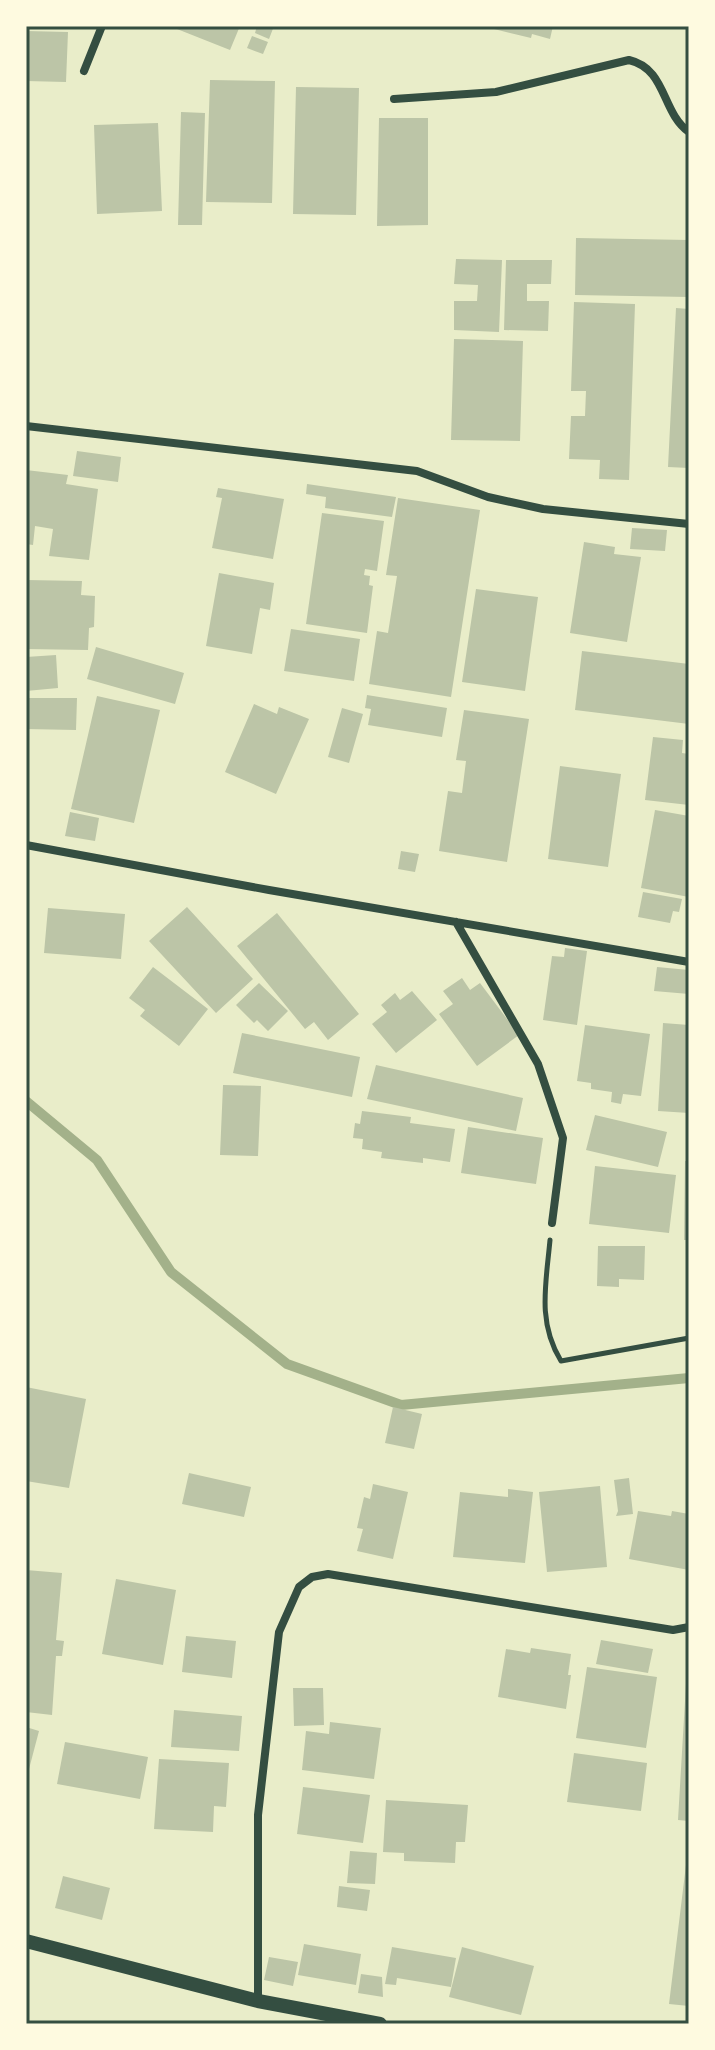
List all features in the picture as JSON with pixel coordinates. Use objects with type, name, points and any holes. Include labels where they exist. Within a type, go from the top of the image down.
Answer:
[{"type":"street","points":[[84,71],[102,26]]},
{"type":"street","points":[[394,99],[496,92],[629,60],[644,63],[654,75],[677,122],[689,132]]},
{"type":"street","points":[[26,426],[417,471],[488,497],[543,509],[689,524]]},
{"type":"street","points":[[26,845],[689,962]]},
{"type":"street","points":[[456,922],[538,1064],[563,1138],[552,1223]]},
{"type":"street","points":[[258,2001],[258,1815],[279,1632],[299,1587],[312,1577],[328,1574],[673,1630],[689,1627]]},
{"type":"street","points":[[26,1941],[258,2001],[380,2024]]},
{"type":"path","points":[[552,1223],[543,1306],[550,1344],[561,1361],[689,1338]]},
{"type":"building","points":[[178,26],[240,26],[230,50],[177,29]]},
{"type":"building","points":[[257,26],[274,26],[269,39],[255,33]]},
{"type":"building","points":[[494,26],[553,26],[550,39],[532,34],[531,38],[494,29]]},
{"type":"building","points":[[26,31],[68,32],[66,82],[26,81]]},
{"type":"building","points":[[252,36],[268,42],[263,54],[247,48]]},
{"type":"building","points":[[210,80],[275,81],[272,203],[206,202]]},
{"type":"building","points":[[296,87],[359,88],[356,215],[293,214]]},
{"type":"building","points":[[181,112],[205,113],[202,225],[178,225]]},
{"type":"building","points":[[379,118],[428,118],[428,225],[377,226]]},
{"type":"building","points":[[158,123],[162,211],[97,214],[94,125]]},
{"type":"building","points":[[576,238],[689,240],[689,297],[575,295]]},
{"type":"building","points":[[456,259],[502,260],[499,332],[454,330],[454,301],[477,301],[478,285],[454,284]]},
{"type":"building","points":[[506,260],[552,260],[551,284],[527,284],[527,301],[549,301],[548,331],[504,330]]},
{"type":"building","points":[[574,302],[635,304],[629,480],[599,479],[600,460],[569,459],[571,416],[585,416],[586,391],[571,391]]},
{"type":"building","points":[[676,308],[689,309],[689,468],[668,467]]},
{"type":"building","points":[[454,339],[523,341],[520,441],[451,440]]},
{"type":"building","points":[[77,451],[121,457],[118,482],[73,476]]},
{"type":"building","points":[[26,470],[68,475],[66,484],[98,489],[89,560],[49,556],[53,529],[35,526],[33,545],[26,544]]},
{"type":"building","points":[[307,484],[396,497],[392,517],[325,508],[326,497],[306,494]]},
{"type":"building","points":[[218,488],[284,499],[273,559],[212,548],[222,498],[216,497]]},
{"type":"building","points":[[398,498],[480,510],[451,697],[369,684],[377,631],[388,633],[397,576],[386,575]]},
{"type":"building","points":[[322,513],[384,521],[377,571],[365,569],[364,575],[370,576],[369,585],[373,586],[367,633],[306,624]]},
{"type":"building","points":[[632,528],[667,530],[665,551],[630,549]]},
{"type":"building","points":[[584,542],[615,547],[614,554],[641,557],[627,642],[570,633]]},
{"type":"building","points":[[219,573],[274,583],[270,610],[260,608],[252,654],[206,646]]},
{"type":"building","points":[[26,580],[82,581],[81,595],[95,596],[94,627],[89,628],[88,650],[26,649]]},
{"type":"building","points":[[476,589],[538,597],[525,691],[462,682]]},
{"type":"building","points":[[291,629],[360,639],[354,681],[284,671]]},
{"type":"building","points":[[96,647],[184,673],[175,704],[87,679]]},
{"type":"building","points":[[582,651],[689,664],[689,724],[575,710]]},
{"type":"building","points":[[56,655],[58,688],[26,691],[26,657]]},
{"type":"building","points":[[367,695],[447,708],[442,737],[368,725],[371,709],[365,708]]},
{"type":"building","points":[[97,696],[160,710],[134,823],[71,809]]},
{"type":"building","points":[[26,698],[77,698],[76,730],[26,729]]},
{"type":"building","points":[[254,704],[277,714],[279,707],[309,719],[276,794],[225,772]]},
{"type":"building","points":[[342,708],[363,714],[349,763],[328,757]]},
{"type":"building","points":[[464,710],[529,719],[507,862],[439,851],[448,791],[462,793],[466,761],[456,760]]},
{"type":"building","points":[[653,737],[683,740],[682,753],[689,754],[689,805],[645,800]]},
{"type":"building","points":[[560,766],[621,774],[608,867],[548,859]]},
{"type":"building","points":[[655,810],[689,816],[689,897],[641,888]]},
{"type":"building","points":[[70,812],[99,818],[95,841],[65,836]]},
{"type":"building","points":[[401,851],[419,854],[415,872],[398,869]]},
{"type":"building","points":[[643,892],[682,899],[679,912],[673,911],[670,923],[638,917]]},
{"type":"building","points":[[187,907],[253,979],[216,1013],[149,941]]},
{"type":"building","points":[[48,908],[125,914],[121,959],[44,953]]},
{"type":"building","points":[[277,913],[359,1014],[328,1040],[314,1022],[305,1029],[237,946]]},
{"type":"building","points":[[565,948],[587,951],[577,1025],[543,1020],[552,956],[564,957]]},
{"type":"building","points":[[153,967],[208,1009],[179,1046],[140,1016],[145,1010],[129,998]]},
{"type":"building","points":[[657,967],[689,970],[689,994],[654,991]]},
{"type":"building","points":[[462,978],[470,990],[480,983],[519,1035],[477,1066],[439,1014],[453,1004],[443,991]]},
{"type":"building","points":[[259,983],[288,1011],[268,1031],[257,1020],[254,1023],[236,1005]]},
{"type":"building","points":[[412,991],[437,1020],[396,1053],[372,1024],[387,1012],[381,1005],[395,993],[400,1000]]},
{"type":"building","points":[[663,1023],[689,1025],[689,1113],[658,1111]]},
{"type":"building","points":[[585,1025],[650,1034],[641,1096],[623,1094],[621,1104],[611,1102],[612,1092],[591,1089],[591,1083],[577,1081]]},
{"type":"building","points":[[242,1033],[360,1057],[352,1097],[233,1073]]},
{"type":"building","points":[[376,1065],[523,1098],[516,1131],[367,1099]]},
{"type":"building","points":[[223,1085],[261,1086],[258,1156],[220,1155]]},
{"type":"building","points":[[362,1111],[411,1117],[410,1123],[455,1129],[450,1162],[423,1158],[423,1163],[381,1158],[382,1152],[362,1149],[363,1139],[353,1138],[355,1123],[360,1124]]},
{"type":"building","points":[[595,1115],[667,1132],[658,1167],[586,1150]]},
{"type":"building","points":[[468,1127],[543,1138],[536,1184],[461,1173]]},
{"type":"building","points":[[685,1161],[689,1161],[689,1240],[684,1240]]},
{"type":"building","points":[[595,1166],[676,1175],[669,1233],[589,1224]]},
{"type":"building","points":[[598,1246],[645,1246],[644,1280],[619,1279],[619,1287],[597,1286]]},
{"type":"building","points":[[26,1387],[86,1399],[69,1488],[26,1481]]},
{"type":"building","points":[[393,1407],[422,1414],[414,1449],[385,1443]]},
{"type":"building","points":[[189,1473],[251,1487],[244,1517],[182,1504]]},
{"type":"building","points":[[629,1478],[633,1514],[616,1516],[614,1480]]},
{"type":"building","points":[[373,1484],[408,1492],[393,1559],[357,1551],[363,1529],[357,1528],[364,1497],[370,1499]]},
{"type":"building","points":[[600,1486],[607,1567],[547,1572],[539,1492]]},
{"type":"building","points":[[508,1489],[533,1492],[525,1563],[453,1557],[460,1492],[508,1497]]},
{"type":"building","points":[[638,1511],[671,1516],[672,1511],[689,1514],[689,1570],[629,1559]]},
{"type":"building","points":[[26,1570],[62,1573],[56,1640],[64,1641],[62,1656],[56,1656],[52,1715],[26,1712]]},
{"type":"building","points":[[116,1579],[176,1590],[163,1665],[102,1654]]},
{"type":"building","points":[[186,1636],[236,1641],[232,1678],[182,1672]]},
{"type":"building","points":[[601,1640],[653,1649],[648,1673],[596,1664]]},
{"type":"building","points":[[531,1648],[571,1654],[566,1709],[498,1697],[506,1649],[530,1653]]},
{"type":"building","points":[[587,1667],[657,1677],[646,1748],[576,1738]]},
{"type":"building","points":[[686,1684],[689,1684],[689,1821],[678,1820]]},
{"type":"building","points":[[293,1688],[323,1688],[324,1725],[294,1726]]},
{"type":"building","points":[[174,1710],[242,1716],[239,1751],[171,1747]]},
{"type":"building","points":[[330,1722],[381,1728],[374,1779],[302,1770],[306,1731],[329,1734]]},
{"type":"building","points":[[26,1727],[39,1731],[29,1769],[26,1768]]},
{"type":"building","points":[[65,1742],[148,1757],[140,1799],[57,1784]]},
{"type":"building","points":[[574,1753],[647,1763],[641,1811],[567,1802]]},
{"type":"building","points":[[159,1759],[229,1763],[226,1807],[214,1806],[213,1832],[154,1829]]},
{"type":"building","points":[[303,1787],[370,1795],[363,1843],[297,1834]]},
{"type":"building","points":[[386,1800],[468,1805],[465,1842],[456,1842],[455,1863],[404,1861],[404,1853],[383,1852]]},
{"type":"building","points":[[350,1851],[377,1853],[375,1884],[347,1883]]},
{"type":"building","points":[[686,1865],[689,1865],[689,2006],[669,2004]]},
{"type":"building","points":[[63,1876],[110,1888],[102,1920],[55,1908]]},
{"type":"building","points":[[339,1886],[370,1890],[367,1911],[337,1907]]},
{"type":"building","points":[[304,1944],[361,1954],[356,1985],[298,1975]]},
{"type":"building","points":[[392,1947],[456,1958],[451,1987],[397,1978],[396,1985],[385,1984]]},
{"type":"building","points":[[462,1947],[534,1966],[521,2015],[449,1997]]},
{"type":"building","points":[[269,1957],[298,1962],[293,1986],[264,1980]]},
{"type":"building","points":[[361,1974],[382,1977],[383,1997],[358,1993]]},
{"type":"waterway","points":[[26,1101],[97,1160],[171,1272],[287,1364],[401,1405],[689,1378]]}]
